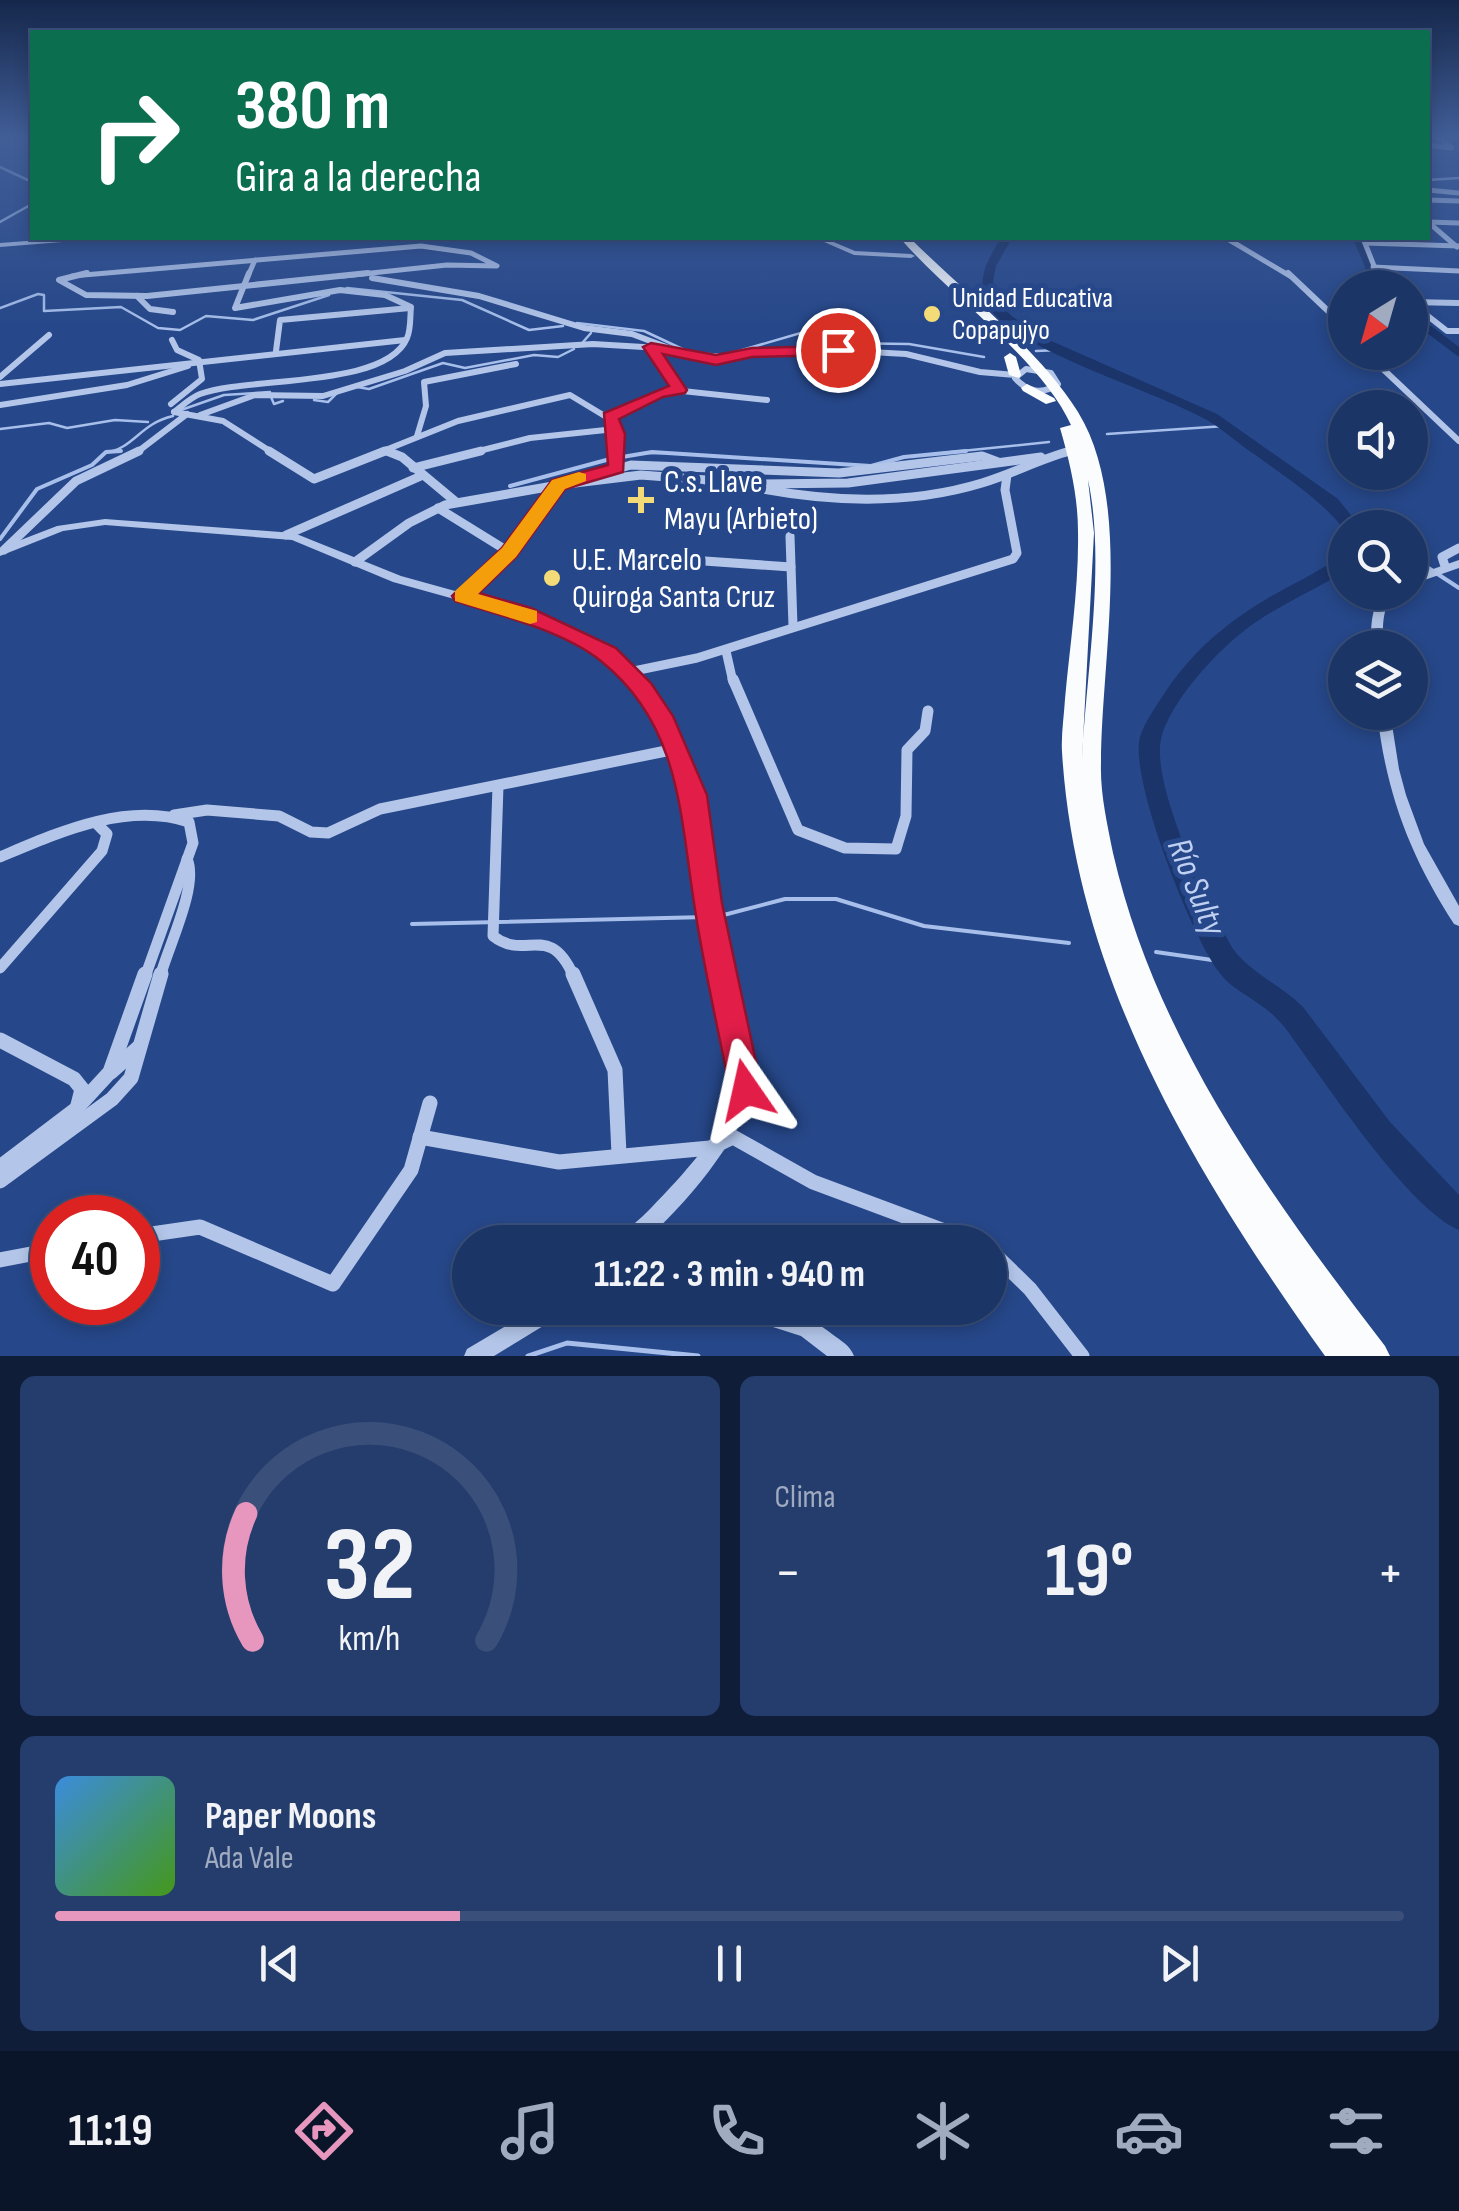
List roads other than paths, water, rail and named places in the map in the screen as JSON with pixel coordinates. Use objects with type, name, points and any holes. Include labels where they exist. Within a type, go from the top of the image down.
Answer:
[{"type":"highway","points":[[908,247],[1074,416],[1100,497],[1091,769],[1105,862],[1132,961],[1190,1089],[1242,1174],[1375,1356]]},
{"type":"highway","points":[[1036,380],[1064,418],[1082,478],[1086,533],[1071,748],[1073,784],[1091,893],[1114,969],[1163,1078],[1224,1187],[1343,1356]]},
{"type":"street","points":[[1430,222],[1459,223]]},
{"type":"street","points":[[1430,224],[1458,247]]},
{"type":"street","points":[[0,245],[62,240]]},
{"type":"street","points":[[822,240],[854,254],[908,247]]},
{"type":"street","points":[[1230,240],[1279,265],[1328,310]]},
{"type":"street","points":[[1376,270],[1364,240],[1458,247]]},
{"type":"street","points":[[440,247],[471,253],[497,266],[446,265],[137,296],[81,294],[59,280],[78,274],[255,260],[440,247]]},
{"type":"street","points":[[354,251],[357,276]]},
{"type":"street","points":[[255,260],[235,308],[339,290],[370,292],[411,308]]},
{"type":"street","points":[[1373,266],[1459,270]]},
{"type":"street","points":[[357,276],[480,296],[584,328],[632,334],[678,355],[716,360],[816,349],[906,354],[980,372],[1036,380]]},
{"type":"street","points":[[137,296],[150,309],[173,312]]},
{"type":"street","points":[[1428,303],[1459,304]]},
{"type":"street","points":[[332,393],[324,390],[328,384],[402,352],[411,308]]},
{"type":"street","points":[[276,351],[280,320],[411,308]]},
{"type":"street","points":[[1428,316],[1448,331],[1459,331]]},
{"type":"street","points":[[0,380],[49,335]]},
{"type":"street","points":[[172,340],[177,350],[199,361]]},
{"type":"street","points":[[0,380],[405,340]]},
{"type":"street","points":[[200,415],[255,395],[314,398],[406,371],[446,354],[594,344],[666,348]]},
{"type":"street","points":[[651,347],[679,390]]},
{"type":"street","points":[[0,405],[127,385],[199,361]]},
{"type":"street","points":[[174,412],[170,405],[202,381],[199,361]]},
{"type":"street","points":[[174,412],[222,387],[304,381],[377,363]]},
{"type":"street","points":[[417,436],[426,406],[424,382],[516,364]]},
{"type":"street","points":[[1384,370],[1459,441]]},
{"type":"street","points":[[610,417],[658,393],[679,390],[767,400]]},
{"type":"street","points":[[174,412],[223,420],[310,478],[324,477],[417,436],[479,415],[564,395],[576,396],[610,417],[619,472]]},
{"type":"street","points":[[2,551],[76,481],[134,454],[188,414]]},
{"type":"street","points":[[413,468],[530,438],[615,429]]},
{"type":"street","points":[[384,450],[395,450],[456,502]]},
{"type":"street","points":[[619,472],[746,483],[894,480],[1072,450]]},
{"type":"street","points":[[354,562],[438,508],[456,502],[667,464],[839,473],[982,456],[998,462]]},
{"type":"street","points":[[746,483],[758,489],[808,494],[890,496],[968,486],[1006,474],[1041,456]]},
{"type":"street","points":[[629,672],[670,668],[726,652],[793,626],[882,603],[1013,559],[1017,552],[1004,490],[1006,474]]},
{"type":"street","points":[[286,536],[421,476]]},
{"type":"street","points":[[463,596],[509,552],[558,484]]},
{"type":"street","points":[[438,508],[509,552]]},
{"type":"street","points":[[2,551],[57,529],[105,522],[286,536],[397,579],[535,619],[608,654],[629,672],[656,708],[694,795],[708,903],[746,1090],[740,1110],[671,1204],[648,1225]]},
{"type":"street","points":[[790,536],[793,626]]},
{"type":"street","points":[[1438,568],[1442,557],[1459,548]]},
{"type":"street","points":[[690,560],[791,567]]},
{"type":"street","points":[[1428,572],[1459,564]]},
{"type":"street","points":[[726,652],[734,684],[798,830],[813,842],[883,854],[896,849],[906,816],[908,750],[925,731],[928,712]]},
{"type":"street","points":[[1386,730],[1400,809],[1440,892],[1459,919]]},
{"type":"street","points":[[0,857],[92,822],[207,810],[279,816],[311,832],[328,834],[380,810],[676,748]]},
{"type":"street","points":[[498,786],[493,936],[502,944],[547,944],[564,954],[615,1070],[619,1154]]},
{"type":"street","points":[[110,1072],[193,843],[189,822],[171,816]]},
{"type":"street","points":[[0,968],[102,850],[108,834],[92,822]]},
{"type":"street","points":[[0,1181],[124,1090],[188,894],[192,870],[187,858]]},
{"type":"street","points":[[1440,892],[1459,889]]},
{"type":"street","points":[[0,1040],[74,1079],[82,1089],[75,1110]]},
{"type":"street","points":[[0,1167],[75,1110],[140,1047]]},
{"type":"street","points":[[160,1233],[200,1227],[332,1284],[389,1209],[411,1170],[430,1103]]},
{"type":"street","points":[[420,1137],[559,1162],[710,1148],[733,1137],[812,1182],[928,1225]]},
{"type":"street","points":[[0,1260],[30,1254]]},
{"type":"street","points":[[1007,1267],[1030,1289],[1082,1356]]},
{"type":"street","points":[[474,1356],[526,1325]]},
{"type":"street","points":[[801,1325],[844,1356]]},
{"type":"waterway","points":[[0,222],[30,205]]},
{"type":"waterway","name":"Río Sulty","points":[[1005,240],[990,266],[987,281],[996,308],[1008,320],[1044,343],[1212,417],[1338,510]]},
{"type":"waterway","points":[[1357,240],[1369,270]]},
{"type":"waterway","points":[[347,288],[462,300],[529,330],[563,326]]},
{"type":"waterway","points":[[0,308],[38,294],[44,295],[44,311],[121,307],[158,328],[180,330],[206,316],[253,320],[329,295]]},
{"type":"waterway","points":[[577,323],[644,331],[691,353],[725,355],[811,330],[832,343],[909,344],[984,357]]},
{"type":"waterway","points":[[1428,329],[1459,352]]},
{"type":"waterway","points":[[583,342],[591,333]]},
{"type":"waterway","points":[[357,387],[369,389],[443,363],[465,368],[534,355],[558,357],[574,349]]},
{"type":"waterway","points":[[1036,351],[1060,350]]},
{"type":"waterway","points":[[181,410],[224,395],[270,392]]},
{"type":"waterway","points":[[314,400],[328,402],[338,392]]},
{"type":"waterway","points":[[271,397],[274,404],[283,401]]},
{"type":"waterway","points":[[109,452],[124,446],[152,424],[173,416]]},
{"type":"waterway","points":[[0,429],[49,423],[67,428],[115,420],[148,422]]},
{"type":"waterway","points":[[1107,434],[1225,426]]},
{"type":"waterway","points":[[942,453],[1049,442]]},
{"type":"waterway","points":[[109,452],[121,451]]},
{"type":"waterway","points":[[646,453],[871,466],[904,457],[966,451]]},
{"type":"waterway","points":[[0,539],[37,489],[92,465],[109,452]]},
{"type":"waterway","points":[[105,453],[109,452]]},
{"type":"waterway","points":[[622,457],[646,453]]},
{"type":"waterway","points":[[646,453],[665,453]]},
{"type":"waterway","points":[[510,486],[610,459]]},
{"type":"waterway","points":[[1428,568],[1459,588]]},
{"type":"waterway","name":"Río Sulty","points":[[1328,573],[1237,625],[1193,669],[1151,737],[1149,754],[1154,781],[1188,882],[1224,958],[1293,1017],[1395,1150],[1459,1215]]},
{"type":"waterway","points":[[716,917],[785,899],[836,899],[924,926],[1069,943]]},
{"type":"waterway","points":[[412,924],[707,917]]},
{"type":"waterway","points":[[1156,952],[1226,962]]},
{"type":"waterway","points":[[528,1356],[567,1343],[698,1356]]},
{"type":"place","name":"Unidad Educativa Copapujyo","points":[[932,314]]},
{"type":"place","name":"C.s. Llave Mayu (Arbieto)","points":[[641,500]]},
{"type":"place","name":"U.E. Marcelo Quiroga Santa Cruz","points":[[552,578]]}]
